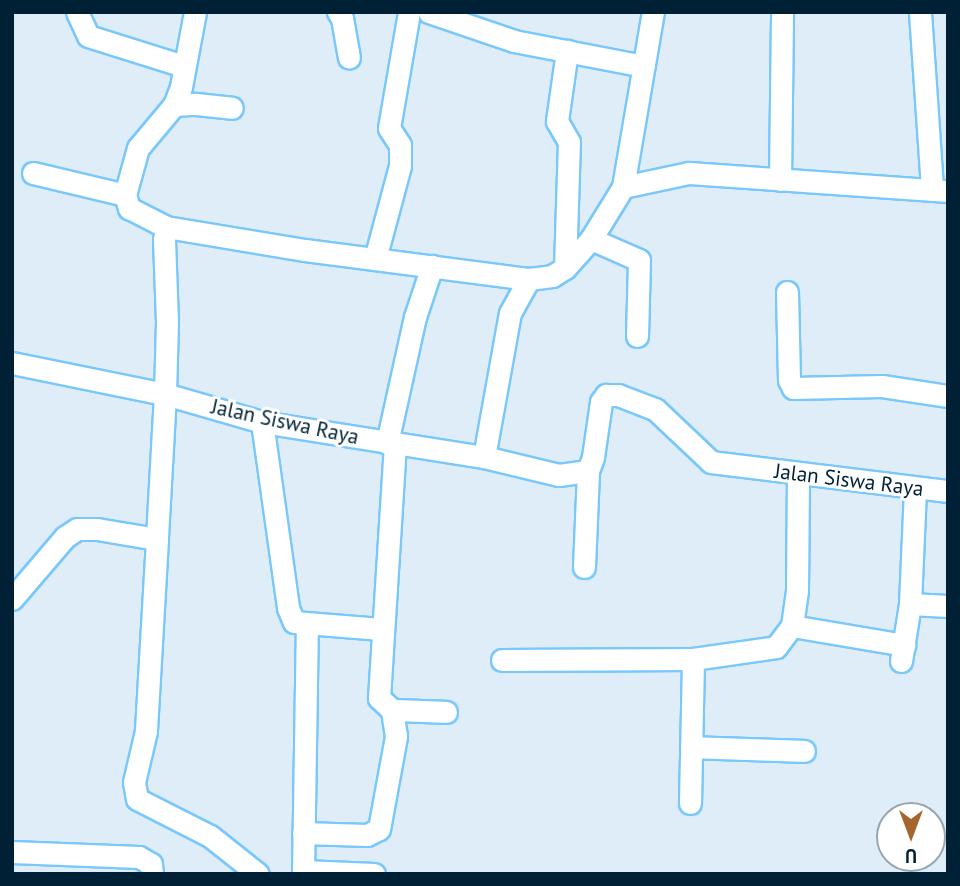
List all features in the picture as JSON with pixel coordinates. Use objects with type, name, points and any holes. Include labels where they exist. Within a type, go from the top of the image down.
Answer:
[{"type":"street","points":[[77,12],[88,36],[184,66]]},
{"type":"street","points":[[195,12],[174,105],[138,148],[125,195],[129,208],[166,227],[529,279],[552,276],[565,268],[591,239],[623,187],[653,12]]},
{"type":"street","points":[[338,12],[342,18],[349,57]]},
{"type":"street","points":[[375,258],[400,166],[400,145],[389,128],[409,12]]},
{"type":"street","points":[[429,12],[476,30],[643,66]]},
{"type":"street","points":[[780,180],[782,12]]},
{"type":"street","points":[[623,187],[689,173],[940,190],[920,12]]},
{"type":"street","points":[[565,268],[569,142],[557,121],[567,51]]},
{"type":"street","points":[[174,105],[196,104],[232,108]]},
{"type":"street","points":[[33,173],[125,195]]},
{"type":"street","points":[[166,227],[165,394],[146,730],[135,771],[137,799],[210,836],[258,874]]},
{"type":"street","points":[[591,239],[639,260],[637,336]]},
{"type":"street","points":[[303,833],[368,835],[379,829],[396,736],[392,710],[379,698],[391,444],[415,317],[432,265]]},
{"type":"street","points":[[484,457],[510,313],[529,279]]},
{"type":"street","points":[[787,292],[789,380],[793,387],[882,386],[948,396]]},
{"type":"street","name":"Jalan Siswa Raya","points":[[12,363],[165,394],[262,422],[484,457],[559,475],[588,471],[593,457],[601,402],[606,395],[618,395],[655,409],[711,462],[798,475],[947,489]]},
{"type":"street","points":[[262,422],[288,608],[294,622],[307,626],[381,629]]},
{"type":"street","points":[[584,567],[588,471]]},
{"type":"street","points":[[502,660],[694,659],[776,647],[792,626],[797,590],[798,475]]},
{"type":"street","points":[[792,626],[902,653],[910,604],[915,488]]},
{"type":"street","points":[[12,598],[65,537],[77,529],[97,529],[157,539]]},
{"type":"street","points":[[910,604],[948,606]]},
{"type":"street","points":[[307,626],[303,872],[374,874]]},
{"type":"street","points":[[690,803],[694,659]]},
{"type":"street","points":[[392,710],[446,712]]},
{"type":"street","points":[[691,747],[804,751]]},
{"type":"street","points":[[12,852],[139,857],[150,864],[152,874]]}]
